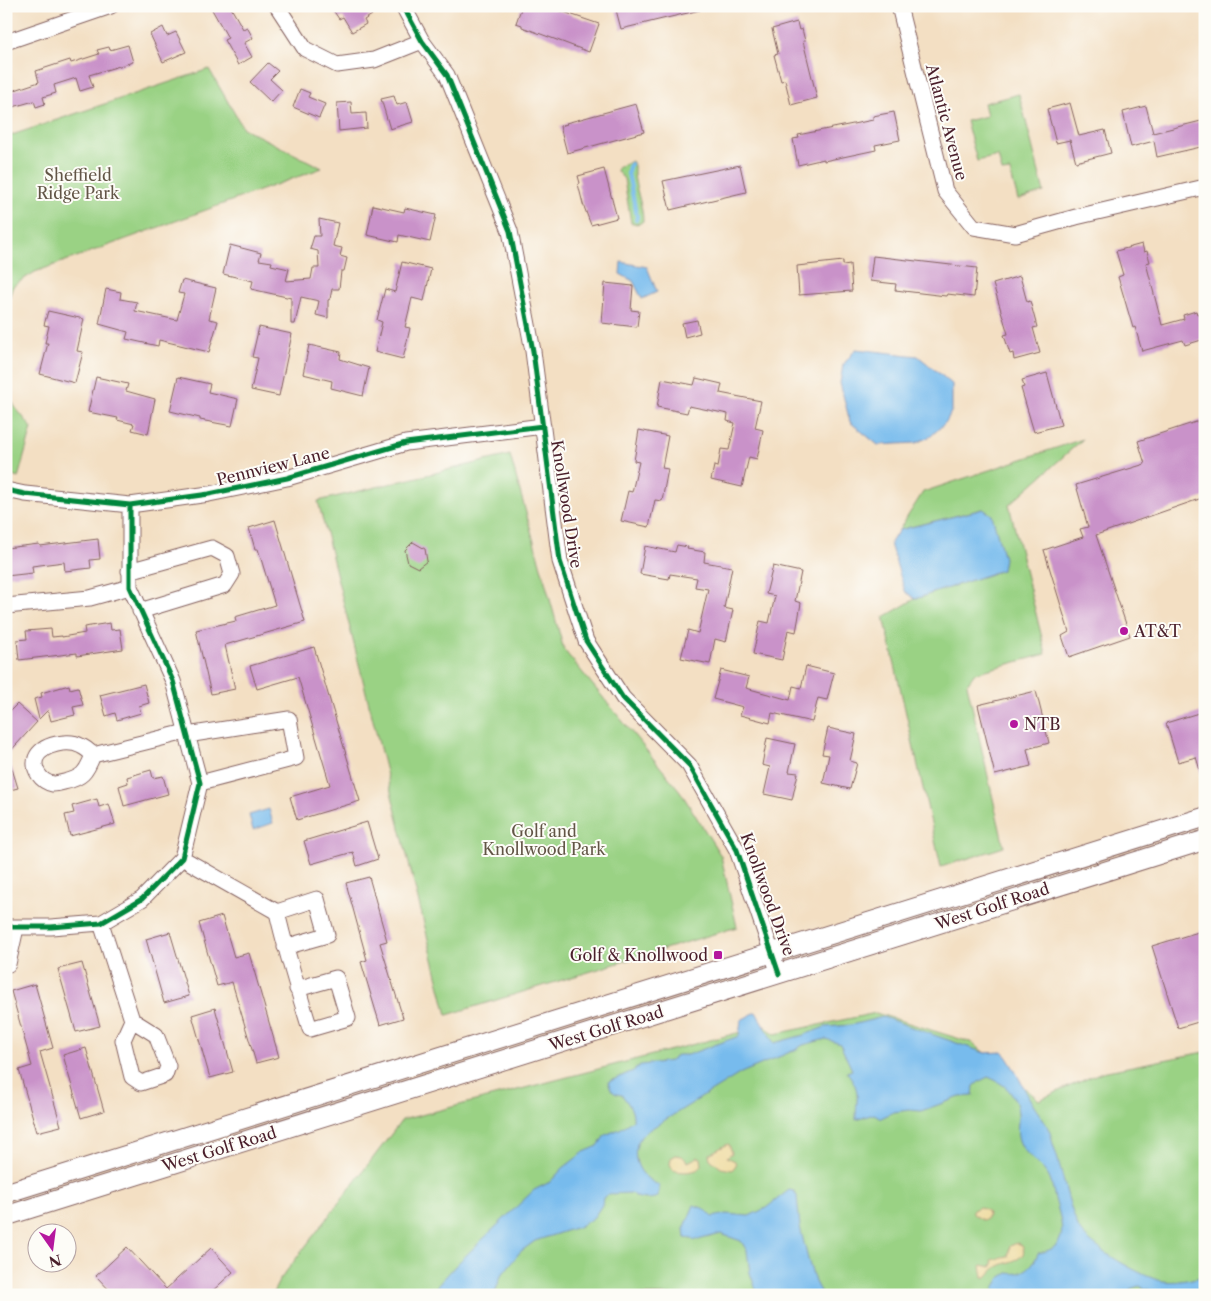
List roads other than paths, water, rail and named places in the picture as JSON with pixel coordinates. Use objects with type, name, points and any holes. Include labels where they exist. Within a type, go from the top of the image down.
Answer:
[{"type":"main road","name":"West Golf Road","points":[[6,1193],[1205,817]]},
{"type":"main road","name":"West Golf Road","points":[[6,1216],[1205,840]]},
{"type":"street","points":[[6,42],[111,6]]},
{"type":"street","points":[[278,6],[305,49],[337,65],[374,60],[422,41]]},
{"type":"street","name":"Knollwood Drive","points":[[403,6],[422,41],[447,75],[510,231],[533,351],[560,561],[586,641],[623,698],[689,765],[737,850],[779,974]]},
{"type":"street","name":"Atlantic Avenue","points":[[899,6],[945,191],[974,227],[1015,234],[1076,217],[1205,187]]},
{"type":"street","name":"Pennview Lane","points":[[6,490],[25,494],[130,505],[209,494],[287,478],[406,443],[543,426]]},
{"type":"street","points":[[6,964],[8,964],[11,927],[51,927],[101,923],[142,899],[182,858],[200,784],[173,681],[130,587],[128,571],[130,505]]},
{"type":"street","points":[[128,571],[212,548],[227,556],[232,574],[225,585],[140,611]]},
{"type":"street","points":[[6,606],[90,598],[130,587]]},
{"type":"street","points":[[93,756],[187,733],[289,719],[296,758],[200,784]]},
{"type":"street","points":[[182,858],[277,912],[317,900],[327,935],[285,948]]},
{"type":"street","points":[[277,912],[297,988]]},
{"type":"street","points":[[101,923],[132,1020]]},
{"type":"water","points":[[621,262],[647,267],[657,292],[642,299],[633,281],[620,274]]},
{"type":"water","points":[[856,349],[918,356],[952,384],[952,410],[946,422],[931,436],[916,443],[878,445],[850,422],[840,383],[843,365]]},
{"type":"water","points":[[983,509],[992,515],[1004,558],[1002,570],[915,599],[905,591],[890,544],[899,530]]},
{"type":"water","points":[[269,809],[273,823],[253,830],[249,815]]},
{"type":"water","points":[[756,1012],[774,1043],[825,1027],[851,1025],[883,1017],[985,1053],[1003,1052],[1050,1132],[1071,1208],[1079,1229],[1084,1236],[1104,1252],[1143,1274],[1163,1281],[1205,1276],[1205,1287],[1181,1295],[1162,1295],[1139,1286],[1130,1289],[1132,1295],[1000,1295],[994,1288],[1000,1278],[1008,1273],[1018,1273],[1027,1269],[1034,1262],[1038,1253],[1056,1246],[1062,1233],[1060,1217],[1050,1180],[1044,1170],[1026,1152],[1019,1139],[1017,1131],[1017,1106],[1009,1090],[988,1077],[974,1086],[973,1096],[960,1097],[921,1111],[894,1112],[881,1118],[874,1114],[856,1120],[856,1090],[847,1072],[852,1070],[840,1044],[826,1039],[803,1045],[741,1073],[644,1133],[639,1140],[635,1155],[640,1170],[651,1181],[659,1185],[658,1197],[643,1199],[631,1193],[608,1194],[603,1198],[602,1205],[594,1217],[581,1226],[535,1241],[520,1252],[501,1276],[494,1295],[429,1295],[457,1264],[534,1190],[550,1182],[563,1168],[584,1152],[598,1146],[605,1135],[620,1129],[633,1120],[632,1110],[622,1095],[613,1092],[608,1082],[633,1071],[641,1065],[670,1061],[677,1055],[687,1055],[739,1036],[741,1020]]},
{"type":"water","points":[[789,1190],[794,1191],[797,1196],[800,1227],[808,1259],[815,1282],[822,1295],[758,1295],[750,1273],[747,1251],[741,1241],[721,1234],[698,1240],[685,1238],[684,1229],[694,1205],[705,1209],[713,1217],[726,1214],[749,1216],[766,1208]]},
{"type":"waterway","points":[[631,164],[628,173],[636,220]]},
{"type":"place","name":"AT&T","points":[[1124,631]]},
{"type":"place","name":"NTB","points":[[1014,724]]},
{"type":"place","name":"Golf & Knollwood","points":[[718,955]]},
{"type":"park label","name":"Sheffield Ridge Park","points":[[78,184]]},
{"type":"park label","name":"Golf and Knollwood Park","points":[[544,840]]}]
